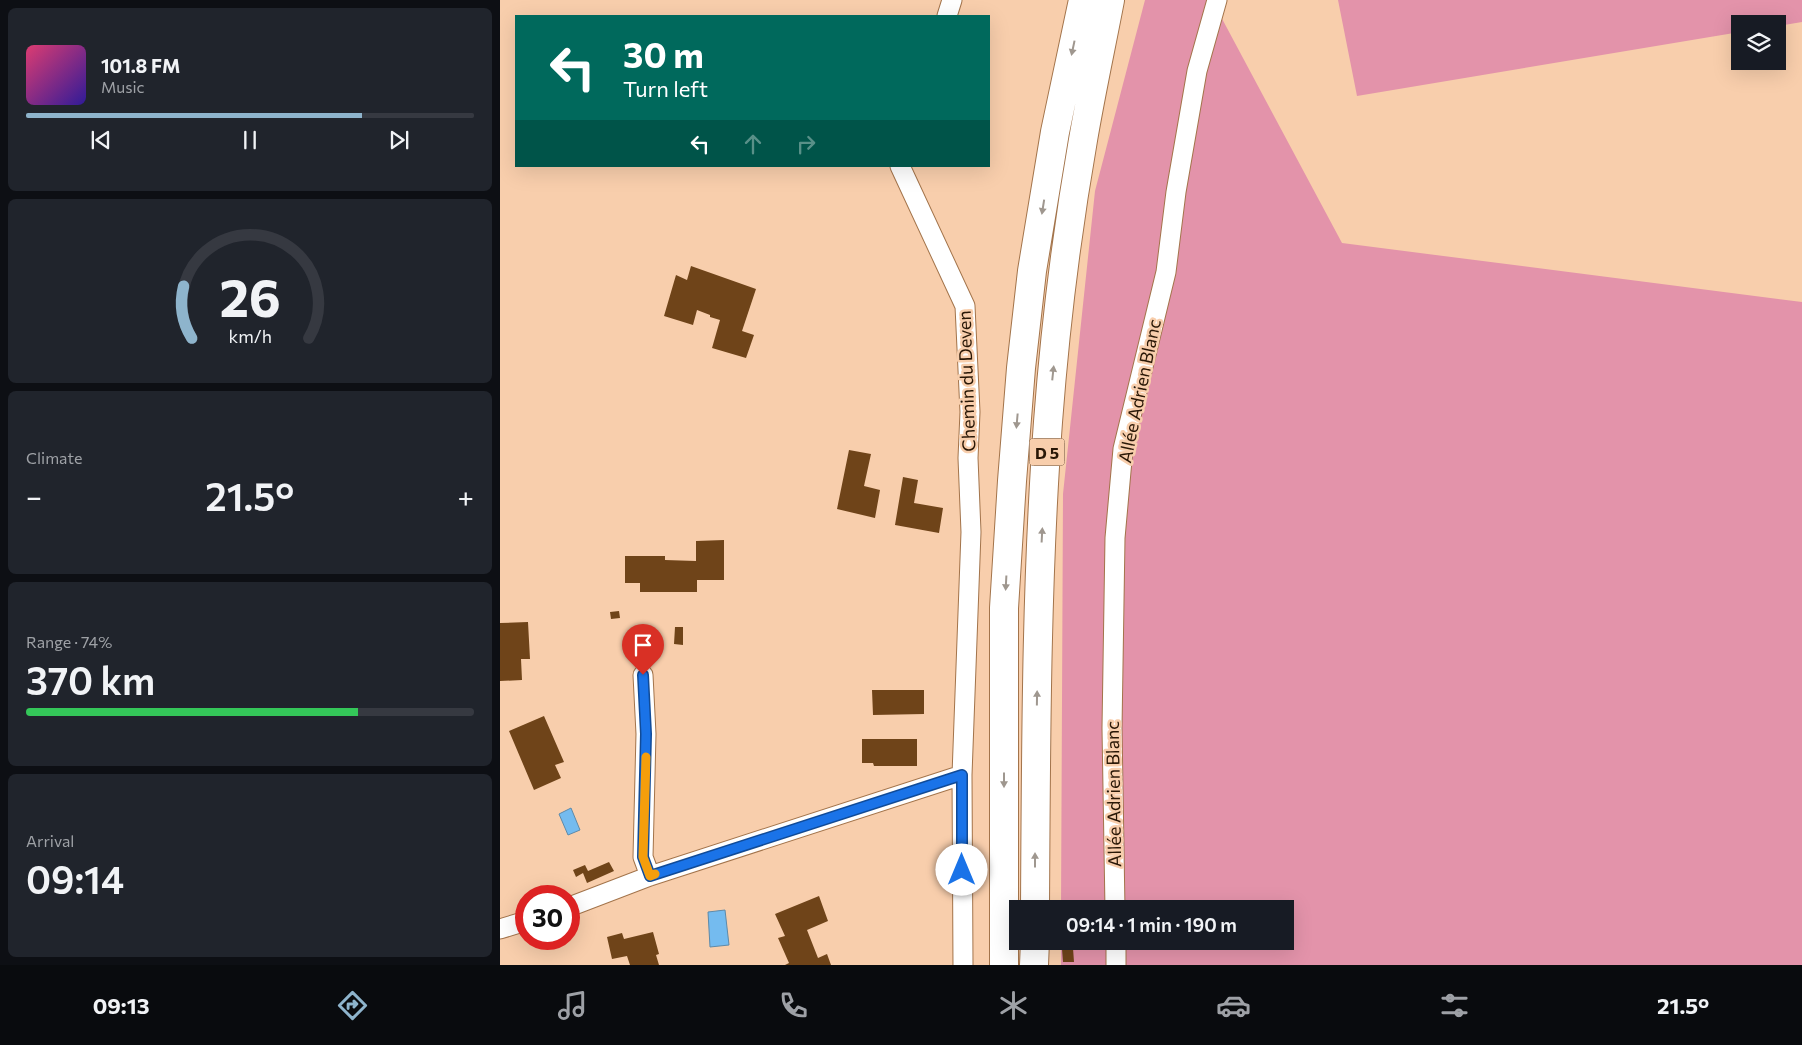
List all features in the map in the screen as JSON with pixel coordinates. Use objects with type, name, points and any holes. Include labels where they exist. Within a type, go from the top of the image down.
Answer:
[{"type":"main road","name":"D 5","points":[[1004,965],[1004,608],[1018,405],[1032,271],[1055,132],[1083,0]]},
{"type":"main road","name":"D 5","points":[[1035,900],[1036,748],[1041,552],[1048,421],[1064,268],[1083,141],[1110,0]]},
{"type":"main road","points":[[1034,950],[1034,965]]},
{"type":"street","points":[[947,15],[952,0]]},
{"type":"street","name":"Allée Adrien Blanc","points":[[1115,900],[1112,728],[1116,538],[1123,449],[1166,272],[1176,192],[1197,71],[1217,0]]},
{"type":"street","name":"Chemin du Deven","points":[[900,167],[965,306],[970,412],[968,458],[971,532],[962,775],[963,965]]},
{"type":"street","points":[[643,675],[646,734],[643,857],[650,876]]},
{"type":"street","points":[[580,903],[650,876],[962,775]]},
{"type":"street","points":[[500,929],[515,924]]},
{"type":"street","points":[[1116,950],[1116,965]]},
{"type":"shaded area","points":[[1145,0],[1212,0],[1342,243],[1802,302],[1802,965],[1061,965],[1061,950],[1294,950],[1294,900],[1061,900],[1063,494],[1095,191]]},
{"type":"shaded area","points":[[1338,0],[1802,0],[1802,22],[1786,25],[1786,15],[1731,15],[1731,34],[1357,96]]},
{"type":"water","points":[[571,808],[580,830],[568,835],[559,814]]},
{"type":"water","points":[[725,910],[729,945],[710,947],[708,912]]},
{"type":"building","points":[[691,266],[756,289],[742,331],[754,335],[746,358],[712,348],[720,320],[697,310],[693,325],[664,316],[676,275],[687,280]]},
{"type":"building","points":[[849,450],[871,454],[864,486],[880,490],[875,518],[837,509]]},
{"type":"building","points":[[903,477],[918,480],[914,503],[943,508],[939,533],[895,525]]},
{"type":"building","points":[[724,540],[724,580],[697,580],[697,592],[640,592],[640,583],[625,583],[625,556],[665,556],[665,560],[696,561],[696,541]]},
{"type":"building","points":[[619,611],[620,618],[611,619],[610,612]]},
{"type":"building","points":[[528,622],[530,659],[521,659],[522,680],[500,681],[500,623]]},
{"type":"building","points":[[675,627],[683,627],[683,645],[674,644]]},
{"type":"building","points":[[872,690],[924,690],[924,714],[873,715]]},
{"type":"building","points":[[544,716],[564,762],[555,765],[561,778],[534,790],[509,731]]},
{"type":"building","points":[[862,739],[917,739],[917,766],[874,766],[873,763],[862,763]]},
{"type":"building","points":[[609,862],[614,871],[587,883],[583,873],[576,877],[573,870],[585,865],[588,871]]},
{"type":"building","points":[[819,896],[828,921],[807,930],[818,958],[827,954],[831,965],[785,965],[789,963],[778,938],[785,936],[775,914]]},
{"type":"building","points":[[653,932],[659,954],[656,955],[659,965],[630,965],[627,956],[612,959],[607,937],[622,933],[624,939]]},
{"type":"building","points":[[1062,950],[1073,950],[1074,962],[1063,962]]},
{"type":"slow traffic","points":[[646,757],[643,857],[650,876],[655,874]]},
{"type":"route","points":[[643,675],[646,734],[643,857],[650,876],[962,775],[962,870]]}]
